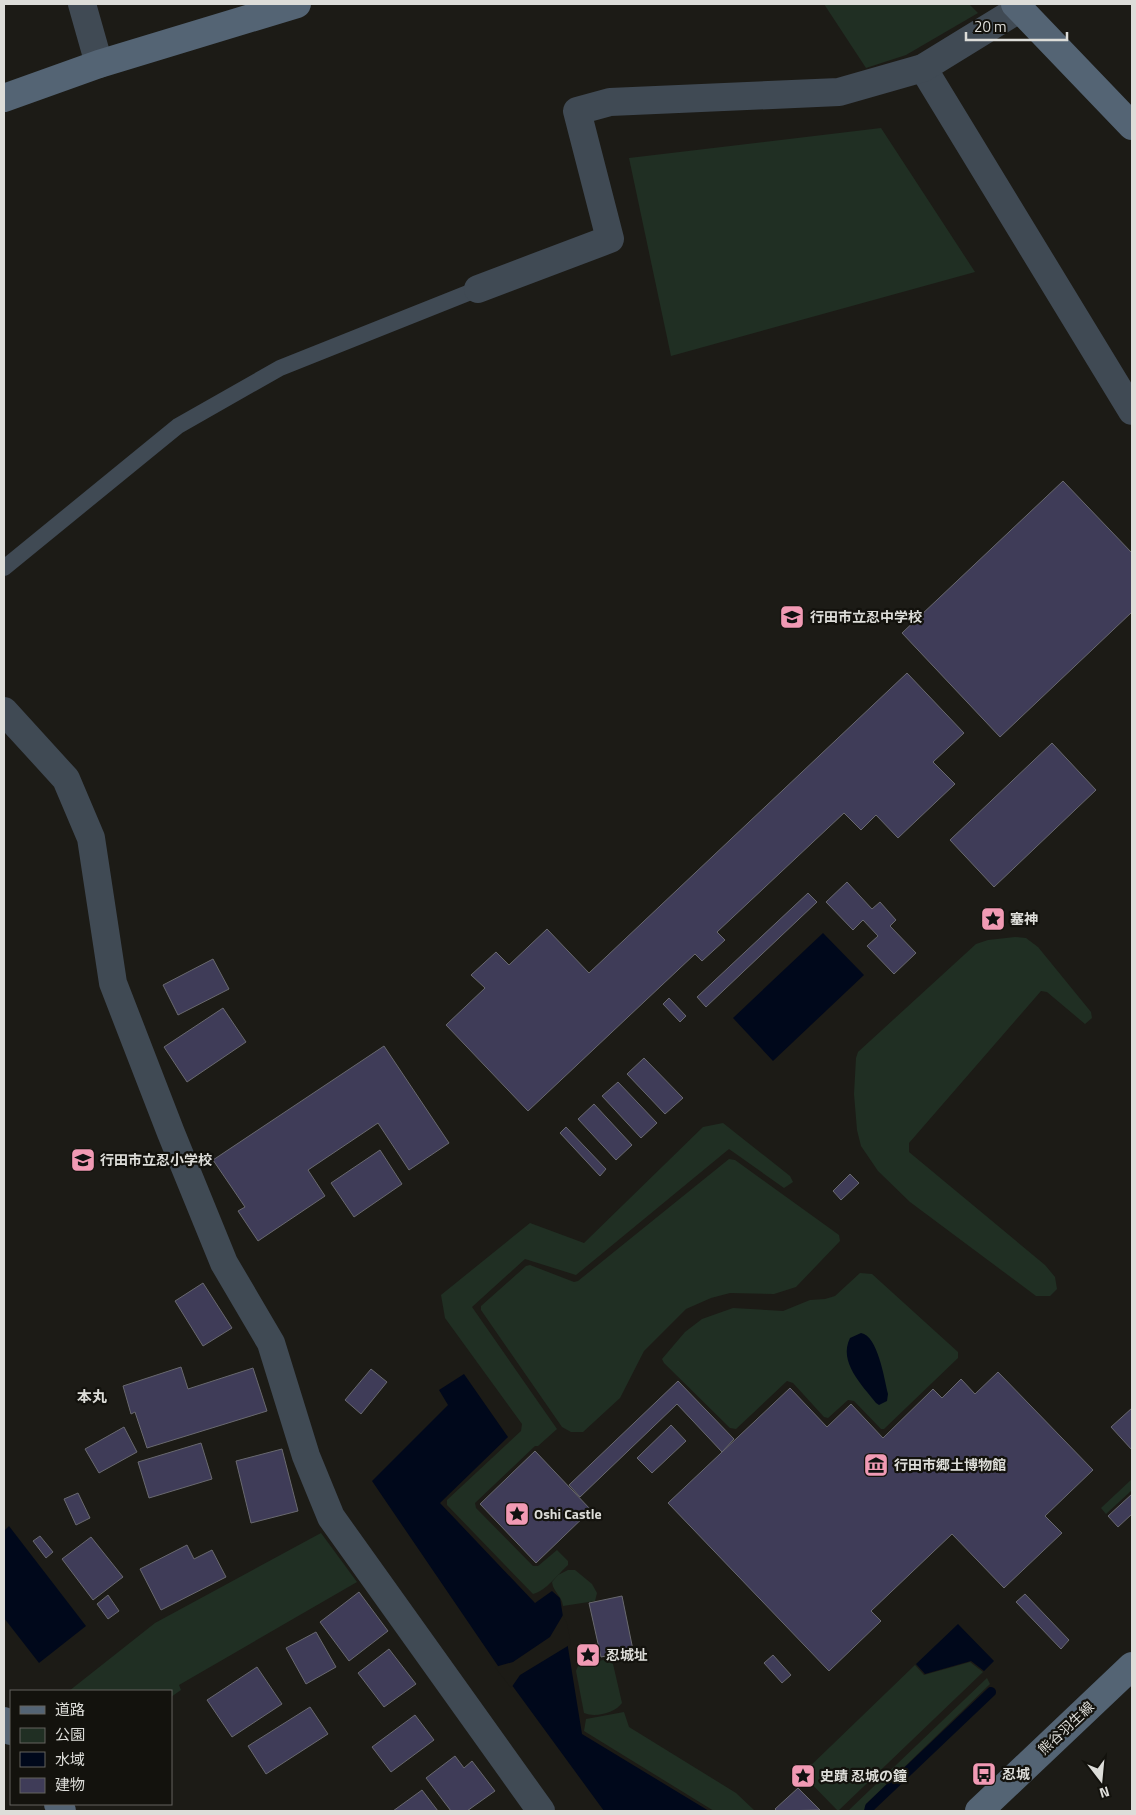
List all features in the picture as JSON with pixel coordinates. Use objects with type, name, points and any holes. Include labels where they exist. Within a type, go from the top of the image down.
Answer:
[{"type":"street","points":[[82,4],[99,64]]},
{"type":"street","points":[[4,98],[99,64],[297,4]]},
{"type":"street","points":[[478,289],[610,239],[577,111],[610,102],[839,92],[923,68],[1017,6],[1132,126]]},
{"type":"street","points":[[923,68],[1132,411]]},
{"type":"street","points":[[4,711],[66,779],[91,838],[113,983],[170,1133],[224,1263],[271,1343],[306,1456],[331,1517],[541,1811]]},
{"type":"street","name":"熊谷羽生線","points":[[979,1811],[1132,1666]]},
{"type":"lane","points":[[4,568],[178,426],[280,368],[478,289]]},
{"type":"green space","points":[[824,4],[969,4],[978,13],[906,55],[866,68]]},
{"type":"green space","points":[[881,128],[975,272],[671,356],[629,158]]},
{"type":"green space","points":[[1015,937],[1026,938],[1038,947],[1091,1012],[1092,1018],[1085,1024],[1047,992],[1041,991],[909,1143],[909,1152],[1045,1265],[1055,1277],[1057,1289],[1050,1296],[1036,1296],[910,1202],[878,1171],[861,1146],[857,1130],[854,1094],[858,1052],[976,944],[988,940]]},
{"type":"green space","points":[[723,1123],[790,1176],[793,1182],[784,1188],[729,1149],[576,1275],[525,1259],[472,1307],[557,1429],[538,1446],[535,1446],[475,1503],[476,1508],[533,1566],[538,1566],[557,1550],[568,1561],[568,1565],[552,1582],[533,1594],[447,1505],[447,1500],[521,1431],[522,1424],[445,1318],[441,1295],[530,1223],[584,1243],[703,1127]]},
{"type":"green space","points":[[729,1159],[735,1160],[839,1235],[840,1241],[796,1287],[774,1294],[730,1293],[711,1298],[686,1309],[644,1351],[620,1398],[583,1432],[571,1432],[562,1427],[481,1310],[481,1306],[526,1266],[530,1265],[574,1282],[578,1281]]},
{"type":"green space","points":[[860,1273],[872,1274],[958,1352],[958,1358],[884,1429],[881,1429],[854,1401],[848,1400],[828,1418],[824,1417],[793,1383],[787,1381],[736,1429],[730,1428],[662,1359],[685,1332],[702,1319],[733,1308],[783,1311],[810,1300],[825,1299],[835,1296]]},
{"type":"green space","points":[[1132,1479],[1132,1490],[1106,1514],[1101,1508]]},
{"type":"green space","points":[[321,1533],[357,1582],[179,1685],[181,1690],[172,1696],[172,1690],[70,1690],[155,1623]]},
{"type":"green space","points":[[568,1570],[575,1570],[592,1584],[597,1593],[595,1601],[563,1606],[552,1582],[558,1575]]},
{"type":"green space","points":[[607,1659],[613,1664],[622,1703],[619,1707],[604,1714],[584,1713],[576,1671],[578,1666]]},
{"type":"green space","points":[[970,1662],[983,1672],[838,1811],[802,1774],[915,1665],[924,1675]]},
{"type":"green space","points":[[987,1678],[990,1684],[866,1804],[865,1811],[848,1811]]},
{"type":"green space","points":[[624,1712],[629,1727],[736,1793],[755,1811],[714,1811],[584,1731],[586,1719]]},
{"type":"water","points":[[823,933],[864,975],[773,1061],[733,1018]]},
{"type":"water","points":[[861,1333],[872,1342],[882,1368],[888,1394],[887,1401],[879,1405],[858,1381],[847,1356],[850,1338]]},
{"type":"water","points":[[464,1374],[508,1437],[440,1503],[535,1603],[552,1591],[560,1598],[582,1734],[709,1811],[604,1811],[498,1666],[372,1481],[448,1405],[439,1390]]},
{"type":"water","points":[[9,1526],[86,1626],[39,1663],[4,1618],[4,1531]]},
{"type":"water","points":[[958,1624],[994,1661],[984,1671],[971,1661],[925,1674],[916,1664]]},
{"type":"pier","points":[[563,1615],[571,1644],[520,1675],[511,1688],[495,1667],[513,1662],[550,1637]]},
{"type":"building","points":[[1063,481],[1132,553],[1132,612],[1000,737],[902,633]]},
{"type":"building","points":[[907,673],[964,733],[933,762],[955,784],[898,838],[876,815],[861,830],[844,813],[717,932],[725,940],[702,961],[695,954],[528,1111],[446,1025],[485,988],[471,975],[496,952],[509,965],[547,929],[589,973]]},
{"type":"building","points":[[1052,743],[1096,790],[994,887],[950,840]]},
{"type":"building","points":[[847,882],[872,909],[880,902],[896,920],[890,926],[916,953],[894,974],[867,946],[878,936],[863,920],[853,930],[826,902]]},
{"type":"building","points":[[808,893],[817,902],[706,1007],[697,997]]},
{"type":"building","points":[[213,959],[229,989],[178,1015],[163,985]]},
{"type":"building","points":[[669,998],[686,1016],[680,1022],[663,1004]]},
{"type":"building","points":[[223,1008],[246,1042],[187,1082],[164,1047]]},
{"type":"building","points":[[384,1046],[449,1143],[409,1170],[378,1123],[308,1170],[325,1196],[258,1241],[238,1211],[245,1207],[213,1160]]},
{"type":"building","points":[[644,1058],[683,1098],[665,1114],[627,1074]]},
{"type":"building","points":[[618,1082],[657,1123],[641,1138],[602,1096]]},
{"type":"building","points":[[594,1104],[632,1145],[616,1160],[578,1119]]},
{"type":"building","points":[[566,1127],[606,1169],[600,1176],[560,1133]]},
{"type":"building","points":[[380,1150],[402,1184],[354,1217],[331,1183]]},
{"type":"building","points":[[850,1174],[859,1183],[841,1200],[833,1191]]},
{"type":"building","points":[[203,1283],[232,1328],[203,1346],[175,1301]]},
{"type":"building","points":[[181,1367],[188,1389],[253,1368],[267,1411],[147,1448],[135,1412],[131,1414],[123,1386]]},
{"type":"building","points":[[371,1369],[387,1382],[361,1414],[345,1400]]},
{"type":"building","points":[[998,1372],[1093,1470],[1045,1516],[1062,1533],[1004,1588],[952,1534],[871,1611],[881,1621],[829,1671],[668,1503],[790,1388],[827,1427],[851,1404],[883,1438],[933,1389],[942,1398],[961,1379],[975,1394]]},
{"type":"building","points":[[678,1381],[734,1439],[722,1452],[677,1404],[580,1497],[569,1485]]},
{"type":"building","points":[[1132,1408],[1132,1450],[1111,1427]]},
{"type":"building","points":[[671,1425],[686,1441],[652,1473],[637,1458]]},
{"type":"building","points":[[124,1427],[137,1452],[99,1473],[85,1449]]},
{"type":"building","points":[[201,1443],[212,1479],[149,1498],[138,1462]]},
{"type":"building","points":[[282,1449],[298,1511],[251,1523],[236,1461]]},
{"type":"building","points":[[535,1451],[591,1510],[536,1563],[480,1504]]},
{"type":"building","points":[[78,1493],[90,1518],[76,1525],[64,1499]]},
{"type":"building","points":[[1132,1494],[1132,1514],[1118,1527],[1108,1516]]},
{"type":"building","points":[[40,1536],[53,1552],[46,1558],[33,1541]]},
{"type":"building","points":[[91,1537],[123,1577],[93,1600],[62,1559]]},
{"type":"building","points":[[187,1545],[194,1559],[212,1550],[226,1577],[161,1610],[140,1569]]},
{"type":"building","points":[[359,1592],[388,1631],[349,1661],[320,1622]]},
{"type":"building","points":[[1025,1594],[1069,1640],[1061,1649],[1016,1602]]},
{"type":"building","points":[[108,1595],[119,1611],[108,1619],[97,1604]]},
{"type":"building","points":[[622,1596],[633,1650],[601,1657],[589,1603]]},
{"type":"building","points":[[316,1632],[336,1667],[306,1684],[286,1648]]},
{"type":"building","points":[[389,1649],[416,1684],[384,1707],[358,1673]]},
{"type":"building","points":[[773,1655],[791,1675],[782,1683],[764,1663]]},
{"type":"building","points":[[257,1667],[282,1704],[232,1737],[207,1700]]},
{"type":"building","points":[[310,1707],[328,1734],[266,1774],[248,1746]]},
{"type":"building","points":[[415,1715],[434,1740],[391,1772],[372,1747]]},
{"type":"building","points":[[455,1756],[464,1768],[472,1761],[495,1791],[467,1811],[451,1811],[426,1778]]},
{"type":"building","points":[[798,1788],[820,1810],[777,1811],[775,1809]]},
{"type":"building","points":[[422,1790],[438,1811],[393,1811]]},
{"type":"waterway","points":[[869,1811],[870,1807],[991,1692]]},
{"type":"place","name":"行田市立忍中学校","points":[[792,617]]},
{"type":"place","name":"塞神","points":[[993,919]]},
{"type":"place","name":"行田市立忍小学校","points":[[83,1160]]},
{"type":"place","name":"行田市郷土博物館","points":[[876,1465]]},
{"type":"place","name":"Oshi Castle","points":[[517,1514]]},
{"type":"place","name":"忍城址","points":[[588,1655]]},
{"type":"place","name":"忍城","points":[[984,1774]]},
{"type":"place","name":"史蹟 忍城の鐘","points":[[803,1776]]},
{"type":"district","name":"本丸","points":[[92,1397]]}]
